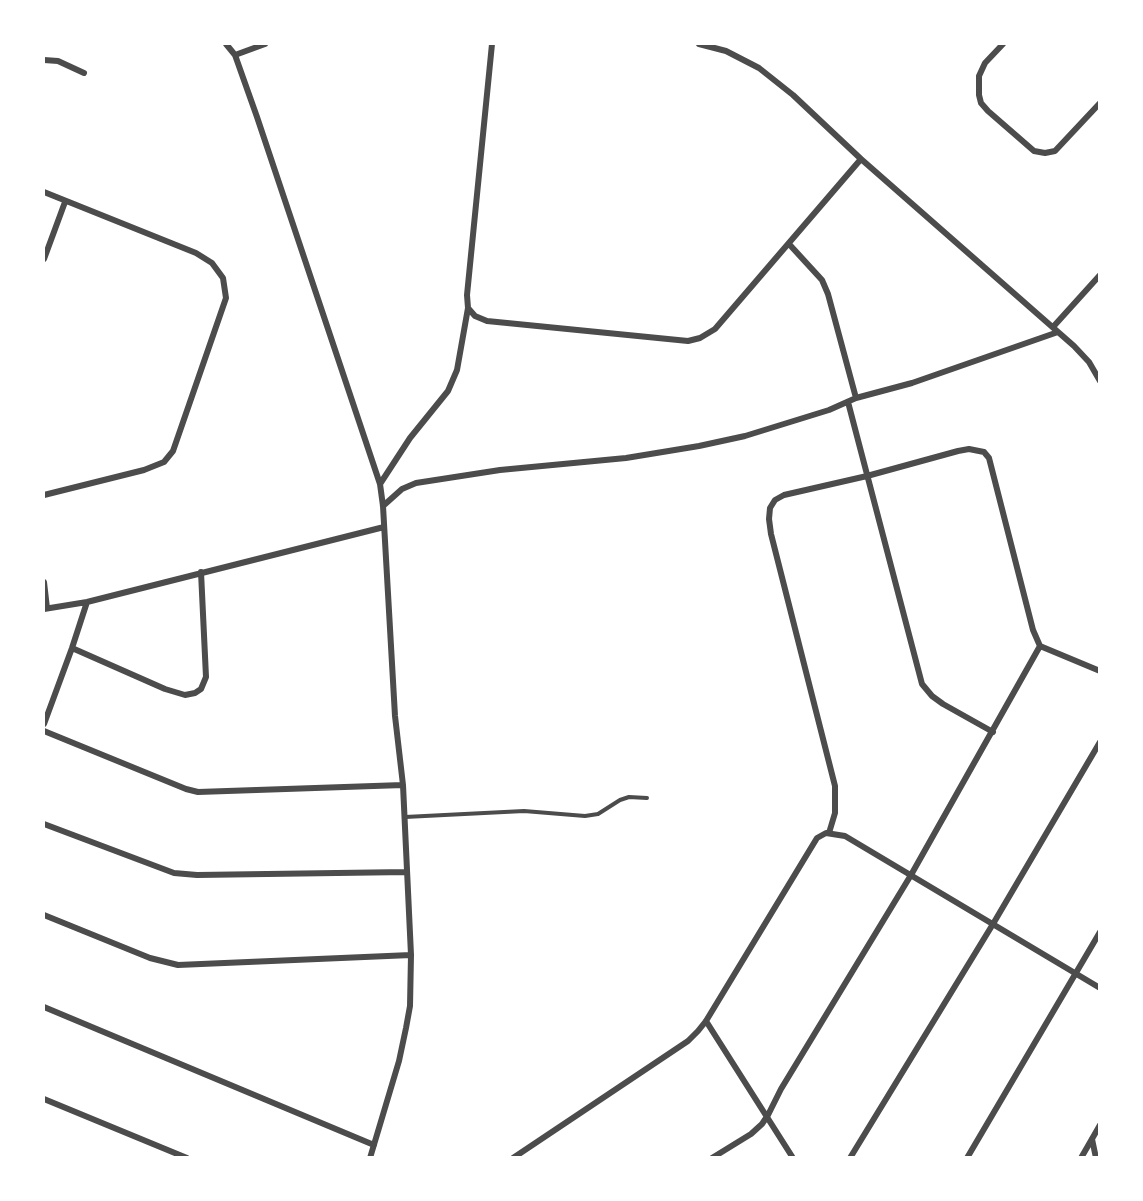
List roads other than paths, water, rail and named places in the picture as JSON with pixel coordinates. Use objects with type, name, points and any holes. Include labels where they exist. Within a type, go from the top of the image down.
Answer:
[{"type":"street","points":[[225,44],[235,55],[380,484],[383,506],[395,716],[405,817],[411,955],[410,1006],[399,1061],[370,1158]]},
{"type":"street","points":[[235,55],[265,44]]},
{"type":"street","points":[[380,484],[410,438],[448,391],[457,370],[468,308],[467,295],[492,44]]},
{"type":"street","points":[[699,44],[727,47],[784,88],[861,159],[1056,330],[1089,362],[1100,381]]},
{"type":"street","points":[[1003,44],[985,63],[979,76],[978,95],[988,111],[1034,150],[1045,153],[1054,151],[1100,103]]},
{"type":"street","points":[[44,60],[58,61],[84,73]]},
{"type":"street","points":[[468,308],[475,316],[488,321],[688,341],[700,338],[714,329],[861,159]]},
{"type":"street","points":[[44,192],[196,253],[212,263],[223,279],[226,298],[173,451],[164,462],[144,470],[44,495]]},
{"type":"street","points":[[44,259],[65,202]]},
{"type":"street","points":[[789,244],[822,280],[856,398]]},
{"type":"street","points":[[383,506],[402,489],[416,483],[500,470],[626,458],[699,446],[745,436],[856,398],[912,383],[1056,330],[1100,275]]},
{"type":"street","points":[[848,402],[922,684],[943,704],[993,732]]},
{"type":"street","points":[[829,833],[836,799],[834,779],[771,534],[770,508],[775,500],[784,495],[969,449],[984,452],[989,458],[1030,620],[1040,646],[1100,671]]},
{"type":"street","points":[[44,582],[45,608],[87,602],[384,527]]},
{"type":"street","points":[[72,648],[176,693],[185,695],[195,693],[201,689],[206,677],[201,572]]},
{"type":"street","points":[[44,723],[87,602]]},
{"type":"street","points":[[712,1158],[751,1134],[768,1115],[781,1089],[911,875],[1040,646]]},
{"type":"street","points":[[44,731],[198,792],[403,785]]},
{"type":"street","points":[[850,1158],[993,924],[1100,742]]},
{"type":"street","points":[[44,824],[174,873],[197,875],[407,872]]},
{"type":"street","points":[[513,1158],[688,1041],[706,1021],[817,838],[829,833],[845,836],[1100,988]]},
{"type":"street","points":[[44,915],[150,958],[178,965],[411,955]]},
{"type":"street","points":[[968,1158],[1100,932]]},
{"type":"street","points":[[44,1007],[374,1145]]},
{"type":"street","points":[[706,1021],[768,1115],[793,1158]]},
{"type":"street","points":[[44,1099],[187,1158]]},
{"type":"street","points":[[1081,1158],[1100,1125]]},
{"type":"street","points":[[1092,1138],[1096,1158]]},
{"type":"lane","points":[[405,817],[524,812],[585,816],[598,814],[629,797],[647,798]]}]
